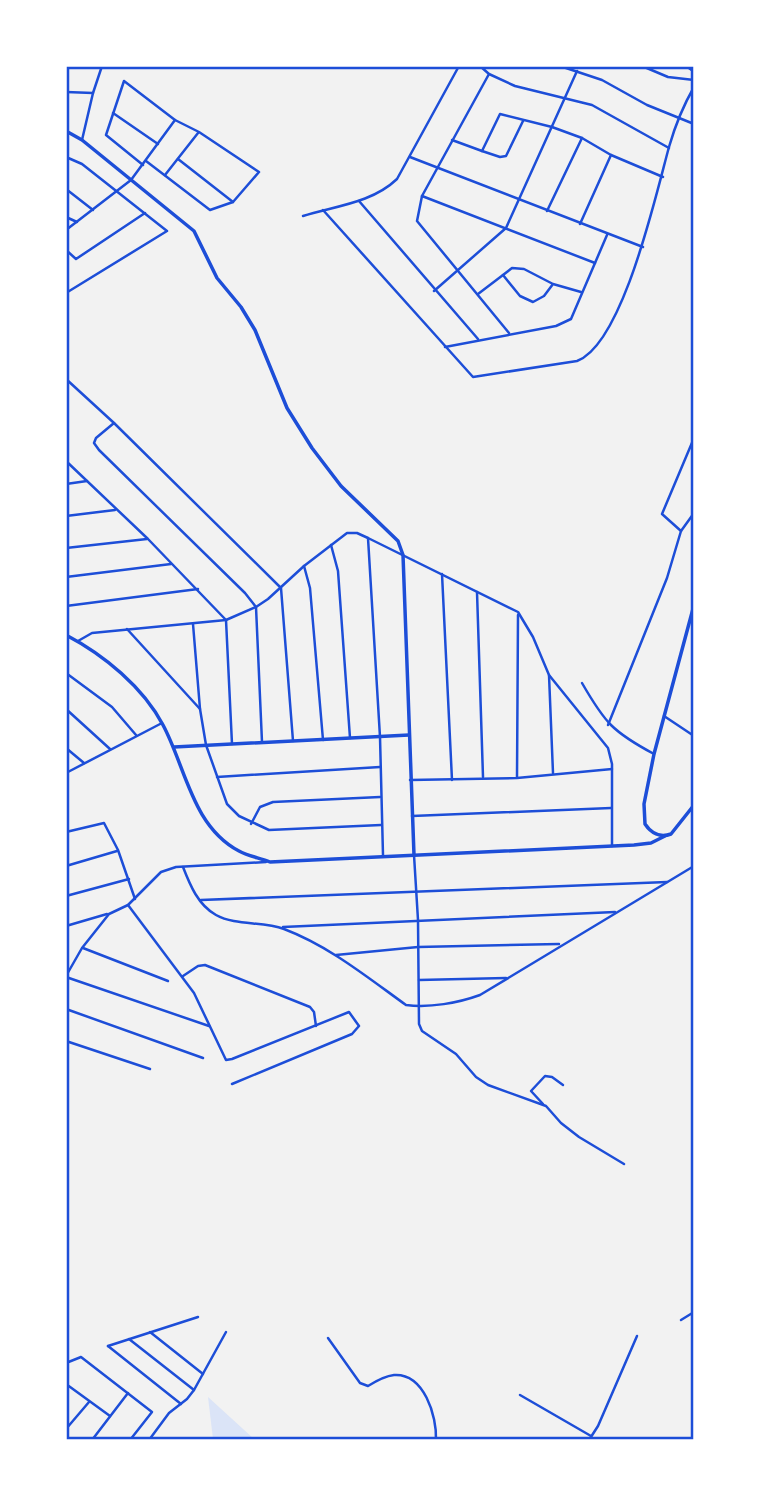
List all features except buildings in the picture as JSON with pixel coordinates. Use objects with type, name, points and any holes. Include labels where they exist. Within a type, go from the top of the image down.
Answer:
[{"type":"street","points":[[82,140],[102,66]]},
{"type":"street","points":[[303,216],[359,201],[386,190],[397,179],[410,157],[459,66]]},
{"type":"street","points":[[480,66],[488,74],[515,86],[592,105],[669,148]]},
{"type":"street","points":[[560,66],[601,80],[647,105],[694,124]]},
{"type":"street","points":[[642,66],[668,77],[694,80]]},
{"type":"street","points":[[687,66],[694,71]]},
{"type":"street","points":[[434,291],[506,229],[577,71]]},
{"type":"street","points":[[488,74],[422,196],[417,221],[509,334]]},
{"type":"street","points":[[124,81],[175,120],[199,132],[259,172],[233,202],[210,209],[107,135],[113,113],[124,81]]},
{"type":"street","points":[[323,209],[473,377],[577,361],[588,356],[607,332],[643,247],[669,148],[679,118],[694,87]]},
{"type":"street","points":[[66,92],[93,93]]},
{"type":"street","points":[[113,113],[158,144]]},
{"type":"street","points":[[482,151],[500,114],[552,127],[582,138],[611,155],[663,177]]},
{"type":"street","points":[[66,230],[131,180],[175,120]]},
{"type":"street","points":[[452,141],[500,157],[506,156],[523,121]]},
{"type":"street","points":[[66,131],[82,140],[194,231],[217,278],[255,330],[287,408],[312,448],[341,486],[398,541],[403,555],[410,780],[418,920],[419,1024],[422,1031],[456,1054],[476,1077],[488,1085],[546,1106]]},
{"type":"street","points":[[165,175],[199,132]]},
{"type":"street","points":[[547,211],[582,138]]},
{"type":"street","points":[[580,224],[611,155]]},
{"type":"street","points":[[410,157],[643,247]]},
{"type":"street","points":[[66,158],[82,164],[167,231],[66,293]]},
{"type":"street","points":[[178,159],[233,202]]},
{"type":"street","points":[[66,189],[93,210]]},
{"type":"street","points":[[422,196],[595,263]]},
{"type":"street","points":[[359,201],[478,340]]},
{"type":"street","points":[[66,250],[76,259],[145,213]]},
{"type":"street","points":[[66,217],[77,222]]},
{"type":"street","points":[[445,347],[556,327],[571,319],[607,234]]},
{"type":"street","points":[[477,295],[512,268],[524,269],[553,284],[582,292]]},
{"type":"street","points":[[503,275],[520,296],[533,302],[544,296],[553,284]]},
{"type":"street","points":[[66,379],[281,589],[293,741]]},
{"type":"street","points":[[114,423],[96,438],[94,443],[99,450],[245,593],[256,607],[262,742]]},
{"type":"street","points":[[681,531],[662,514],[694,438]]},
{"type":"street","points":[[66,461],[148,539],[226,620],[232,744]]},
{"type":"street","points":[[66,484],[88,481]]},
{"type":"street","points":[[66,516],[117,510]]},
{"type":"street","points":[[608,724],[667,578],[681,531],[694,513]]},
{"type":"street","points":[[78,641],[92,633],[226,620],[256,607],[347,533],[357,533],[518,612],[550,675],[608,748],[612,769],[612,846]]},
{"type":"street","points":[[368,538],[380,737],[383,856]]},
{"type":"street","points":[[66,548],[148,539]]},
{"type":"street","points":[[331,545],[338,570],[350,738]]},
{"type":"street","points":[[66,577],[172,564]]},
{"type":"street","points":[[304,566],[310,588],[323,740]]},
{"type":"street","points":[[442,573],[452,780]]},
{"type":"street","points":[[66,606],[198,589]]},
{"type":"street","points":[[477,592],[483,779]]},
{"type":"street","points":[[665,836],[652,832],[644,818],[644,804],[654,754],[694,605]]},
{"type":"street","points":[[517,778],[518,612]]},
{"type":"street","points":[[193,624],[200,709],[206,745],[227,804],[251,824],[269,830],[382,825]]},
{"type":"street","points":[[127,629],[200,709]]},
{"type":"street","points":[[66,635],[122,674],[144,697],[162,723],[198,810],[211,828],[240,852],[270,862]]},
{"type":"street","points":[[66,673],[112,707],[136,735]]},
{"type":"street","points":[[550,675],[553,774]]},
{"type":"street","points":[[582,683],[608,724],[631,742],[654,754]]},
{"type":"street","points":[[66,709],[110,748]]},
{"type":"street","points":[[664,716],[694,736]]},
{"type":"street","points":[[66,773],[162,723]]},
{"type":"street","points":[[174,747],[409,736]]},
{"type":"street","points":[[66,748],[84,763]]},
{"type":"street","points":[[217,777],[380,767]]},
{"type":"street","points":[[410,780],[517,778],[612,769]]},
{"type":"street","points":[[251,824],[260,807],[273,802],[382,797]]},
{"type":"street","points":[[66,926],[109,914],[128,905],[161,872],[183,867],[651,843],[677,828],[694,805]]},
{"type":"street","points":[[412,816],[612,808]]},
{"type":"street","points":[[66,832],[104,823],[118,850],[135,899]]},
{"type":"street","points":[[66,866],[118,850]]},
{"type":"street","points":[[183,867],[199,900],[215,914],[279,928],[310,940],[336,955],[406,1005],[420,1006],[467,999],[509,978],[694,866]]},
{"type":"street","points":[[66,896],[129,879]]},
{"type":"street","points":[[199,900],[670,881]]},
{"type":"street","points":[[128,905],[183,976],[211,1026],[224,1058],[230,1060],[349,1012],[359,1026],[352,1034],[232,1084]]},
{"type":"street","points":[[279,928],[619,912]]},
{"type":"street","points":[[109,914],[82,948],[66,976],[211,1026]]},
{"type":"street","points":[[336,955],[418,947],[563,944]]},
{"type":"street","points":[[82,948],[168,981]]},
{"type":"street","points":[[183,976],[199,965],[205,965],[312,1008],[316,1026]]},
{"type":"street","points":[[419,980],[509,978]]},
{"type":"street","points":[[66,1009],[203,1058]]},
{"type":"street","points":[[66,1041],[150,1069]]},
{"type":"street","points":[[562,1085],[552,1077],[545,1076],[531,1088],[535,1097],[561,1123],[624,1164]]},
{"type":"street","points":[[681,1320],[694,1312]]},
{"type":"street","points":[[181,1404],[108,1346],[198,1317]]},
{"type":"street","points":[[150,1332],[203,1374]]},
{"type":"street","points":[[149,1440],[169,1413],[194,1390],[226,1332]]},
{"type":"street","points":[[520,1395],[590,1438],[637,1336]]},
{"type":"street","points":[[328,1338],[360,1383],[368,1386],[396,1375],[408,1378],[418,1387],[430,1405],[436,1440]]},
{"type":"street","points":[[129,1339],[194,1390]]},
{"type":"street","points":[[66,1363],[81,1357],[152,1412],[130,1440]]},
{"type":"street","points":[[67,1385],[110,1416]]},
{"type":"street","points":[[92,1440],[128,1393]]},
{"type":"street","points":[[66,1429],[90,1401]]},
{"type":"shaded area","points":[[208,1397],[254,1439],[213,1439]]}]
